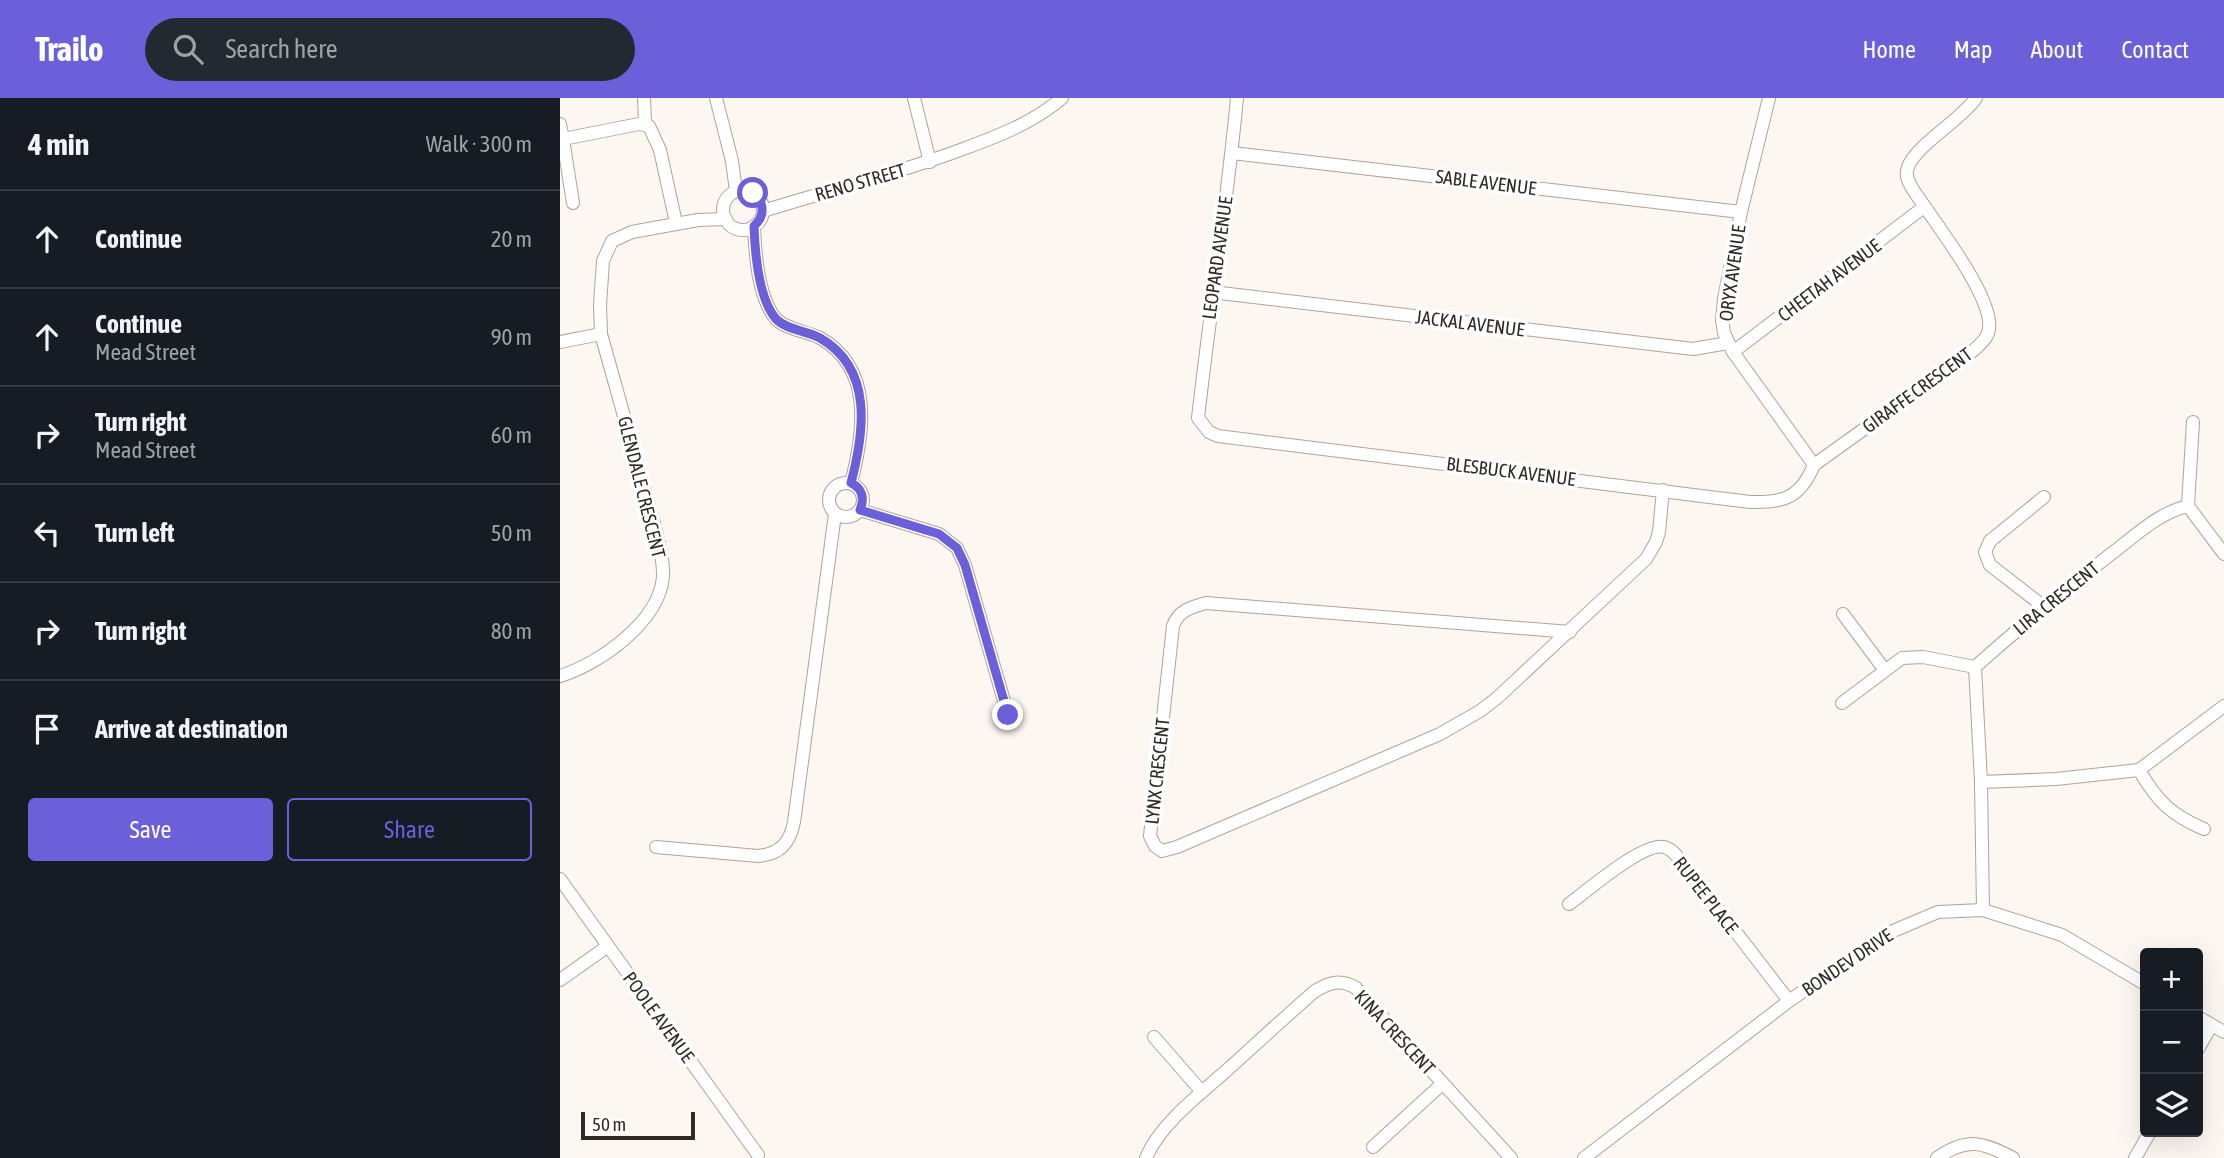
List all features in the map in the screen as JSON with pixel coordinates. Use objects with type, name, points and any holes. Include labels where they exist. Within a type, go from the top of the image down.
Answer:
[{"type":"street","points":[[645,98],[645,124]]},
{"type":"street","points":[[716,98],[740,191]]},
{"type":"street","name":"RENO STREET","points":[[914,98],[930,162]]},
{"type":"street","name":"RENO STREET","points":[[762,205],[791,201],[930,162],[1032,120],[1062,98]]},
{"type":"street","name":"LEOPARD AVENUE","points":[[1198,418],[1237,98]]},
{"type":"street","name":"ORYX AVENUE","points":[[1769,98],[1741,212],[1722,320],[1730,348],[1814,465]]},
{"type":"street","name":"GIRAFFE CRESCENT","points":[[1814,465],[1986,339],[1990,323],[1982,293],[1912,188],[1906,169],[1916,154],[1963,114],[1976,98]]},
{"type":"street","points":[[560,124],[573,203]]},
{"type":"street","points":[[563,139],[645,124],[649,126],[660,150],[677,223]]},
{"type":"street","name":"SABLE AVENUE","points":[[1232,153],[1741,212]]},
{"type":"street","points":[[740,191],[753,193],[762,205],[760,220],[749,228],[731,226],[725,214],[727,198],[740,191]]},
{"type":"street","name":"CHEETAH AVENUE","points":[[1730,348],[1924,207]]},
{"type":"street","name":"GLENDALE CRESCENT","points":[[560,676],[596,661],[634,628],[655,603],[663,576],[660,544],[601,334],[603,261],[612,241],[632,232],[725,214]]},
{"type":"street","points":[[749,228],[770,310],[787,326],[831,346],[843,357],[858,385],[863,415],[862,436],[851,483]]},
{"type":"street","name":"JACKAL AVENUE","points":[[1212,292],[1693,349],[1730,348]]},
{"type":"street","points":[[560,342],[601,334]]},
{"type":"street","name":"BLESBUCK AVENUE","points":[[1198,418],[1209,432],[1218,436],[1768,503],[1781,500],[1800,490],[1814,465]]},
{"type":"street","points":[[2193,422],[2188,506],[2224,554]]},
{"type":"street","points":[[839,483],[851,483],[860,489],[862,494],[860,510],[851,516],[835,514],[828,503],[830,492],[839,483]]},
{"type":"street","name":"LYNX CRESCENT","points":[[1570,632],[1206,603],[1192,606],[1176,618],[1172,626],[1150,836],[1155,846],[1162,850],[1177,847],[1440,734],[1489,705],[1570,632],[1653,550],[1659,532],[1663,490]]},
{"type":"street","points":[[2043,606],[1990,565],[1985,552],[1990,541],[2044,497]]},
{"type":"street","name":"LIRA CRESCENT","points":[[1975,667],[2043,606],[2155,521],[2188,506]]},
{"type":"street","points":[[860,510],[939,534],[957,548],[965,565],[1008,715]]},
{"type":"street","points":[[656,847],[758,856],[774,853],[789,841],[794,822],[835,514]]},
{"type":"street","points":[[1843,614],[1884,669]]},
{"type":"street","points":[[1842,703],[1902,658],[1911,656],[1975,667],[1981,782],[1983,909]]},
{"type":"street","points":[[1981,782],[2056,779],[2139,770],[2224,706]]},
{"type":"street","points":[[2139,770],[2149,788],[2171,813],[2204,829]]},
{"type":"street","name":"RUPEE PLACE","points":[[1569,904],[1630,860],[1656,847],[1665,847],[1682,861],[1789,1001]]},
{"type":"street","name":"POOLE AVENUE","points":[[560,879],[758,1155]]},
{"type":"street","name":"BONDEV DRIVE","points":[[1584,1158],[1789,1001],[1901,926],[1938,912],[1983,909],[2062,935],[2140,981]]},
{"type":"street","points":[[560,980],[608,946]]},
{"type":"street","name":"KINA CRESCENT","points":[[1146,1158],[1154,1142],[1169,1124],[1202,1092],[1315,991],[1337,982],[1346,982],[1356,988],[1511,1158]]},
{"type":"street","points":[[2203,1020],[2224,1032]]},
{"type":"street","points":[[2203,1040],[2211,1026]]},
{"type":"street","points":[[1154,1037],[1202,1092]]},
{"type":"street","points":[[1373,1147],[1442,1084]]},
{"type":"street","points":[[2135,1158],[2147,1137]]},
{"type":"street","points":[[1937,1158],[1959,1146],[1973,1143],[1989,1145],[2013,1158]]},
{"type":"route","points":[[753,193],[760,200],[763,211],[754,226],[755,254],[770,310],[787,326],[831,346],[843,357],[858,385],[862,399],[862,436],[851,483],[860,489],[862,494],[860,510],[939,534],[957,548],[965,565],[1008,715]]}]
